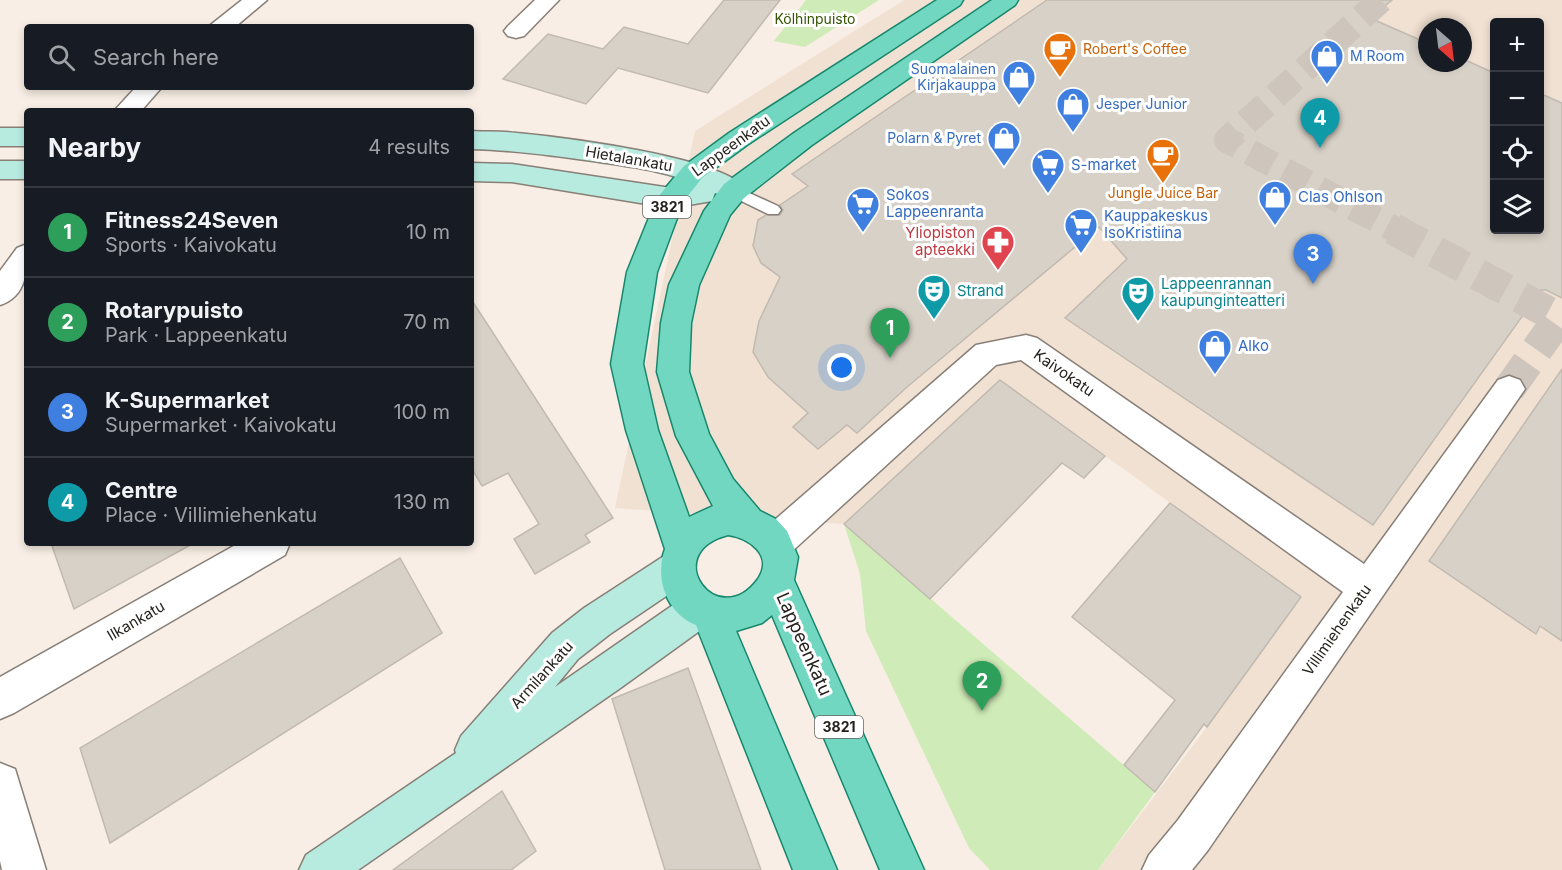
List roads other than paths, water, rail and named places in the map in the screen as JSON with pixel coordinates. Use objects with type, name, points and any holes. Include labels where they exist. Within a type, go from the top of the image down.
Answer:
[{"type":"main road","name":"Lappeenkatu","points":[[680,558],[642,430],[627,363],[642,272],[671,198],[693,172],[773,116],[952,0]]},
{"type":"main road","name":"3821","points":[[747,522],[721,490],[693,436],[673,372],[676,323],[684,285],[718,211],[734,190],[803,139],[1007,0]]},
{"type":"main road","points":[[0,137],[24,136]]},
{"type":"main road","name":"Hietalankatu","points":[[474,140],[516,141],[639,159],[693,172],[734,190]]},
{"type":"main road","points":[[0,170],[24,170]]},
{"type":"main road","name":"Hietalankatu","points":[[474,172],[512,173],[671,198],[734,190]]},
{"type":"main road","points":[[704,610],[729,615],[749,610],[766,600],[777,583],[780,570],[775,543],[763,530],[747,522],[728,519],[709,524],[693,534],[680,558],[681,587],[704,610],[815,870]]},
{"type":"main road","name":"Armilankatu","points":[[451,779],[565,646],[680,558]]},
{"type":"main road","name":"Lappeenkatu","points":[[777,583],[902,870]]},
{"type":"main road","name":"Armilankatu","points":[[321,870],[451,779],[704,610]]},
{"type":"street","points":[[224,24],[256,0]]},
{"type":"street","points":[[516,31],[548,0]]},
{"type":"street","points":[[130,108],[147,90]]},
{"type":"street","points":[[0,294],[24,259]]},
{"type":"street","name":"Kaivokatu","points":[[775,543],[987,354],[1026,347],[1366,587]]},
{"type":"street","name":"Villimiehenkatu","points":[[1164,870],[1193,835],[1366,587],[1509,389]]},
{"type":"street","name":"Ilkankatu","points":[[0,699],[267,546]]},
{"type":"street","points":[[0,784],[24,870]]},
{"type":"lane","points":[[734,190],[773,210]]},
{"type":"tunnel","points":[[1381,0],[1227,140],[1396,230]]},
{"type":"tunnel","points":[[1393,229],[1559,318]]},
{"type":"tunnel","points":[[1509,389],[1562,314]]},
{"type":"place","name":"Robert's Coffee","points":[[1060,78]]},
{"type":"place","name":"M Room","points":[[1327,85]]},
{"type":"place","name":"Suomalainen Kirjakauppa","points":[[1019,106]]},
{"type":"place","name":"Jesper Junior","points":[[1073,133]]},
{"type":"place","name":"Centre","points":[[1320,148]]},
{"type":"place","name":"Polarn & Pyret","points":[[1004,167]]},
{"type":"place","name":"Jungle Juice Bar","points":[[1163,184]]},
{"type":"place","name":"S-market","points":[[1048,194]]},
{"type":"place","name":"Clas Ohlson","points":[[1275,226]]},
{"type":"place","name":"Sokos Lappeenranta","points":[[863,233]]},
{"type":"place","name":"Kauppakeskus IsoKristiina","points":[[1081,254]]},
{"type":"place","name":"Yliopiston apteekki","points":[[998,271]]},
{"type":"place","name":"K-Supermarket","points":[[1313,284]]},
{"type":"place","name":"Strand","points":[[934,320]]},
{"type":"place","name":"Lappeenrannan kaupunginteatteri","points":[[1138,322]]},
{"type":"place","name":"Fitness24Seven","points":[[890,358]]},
{"type":"place","name":"Alko","points":[[1215,375]]},
{"type":"place","name":"Rotarypuisto","points":[[982,711]]},
{"type":"park label","name":"Kölhinpuisto","points":[[815,19]]}]
